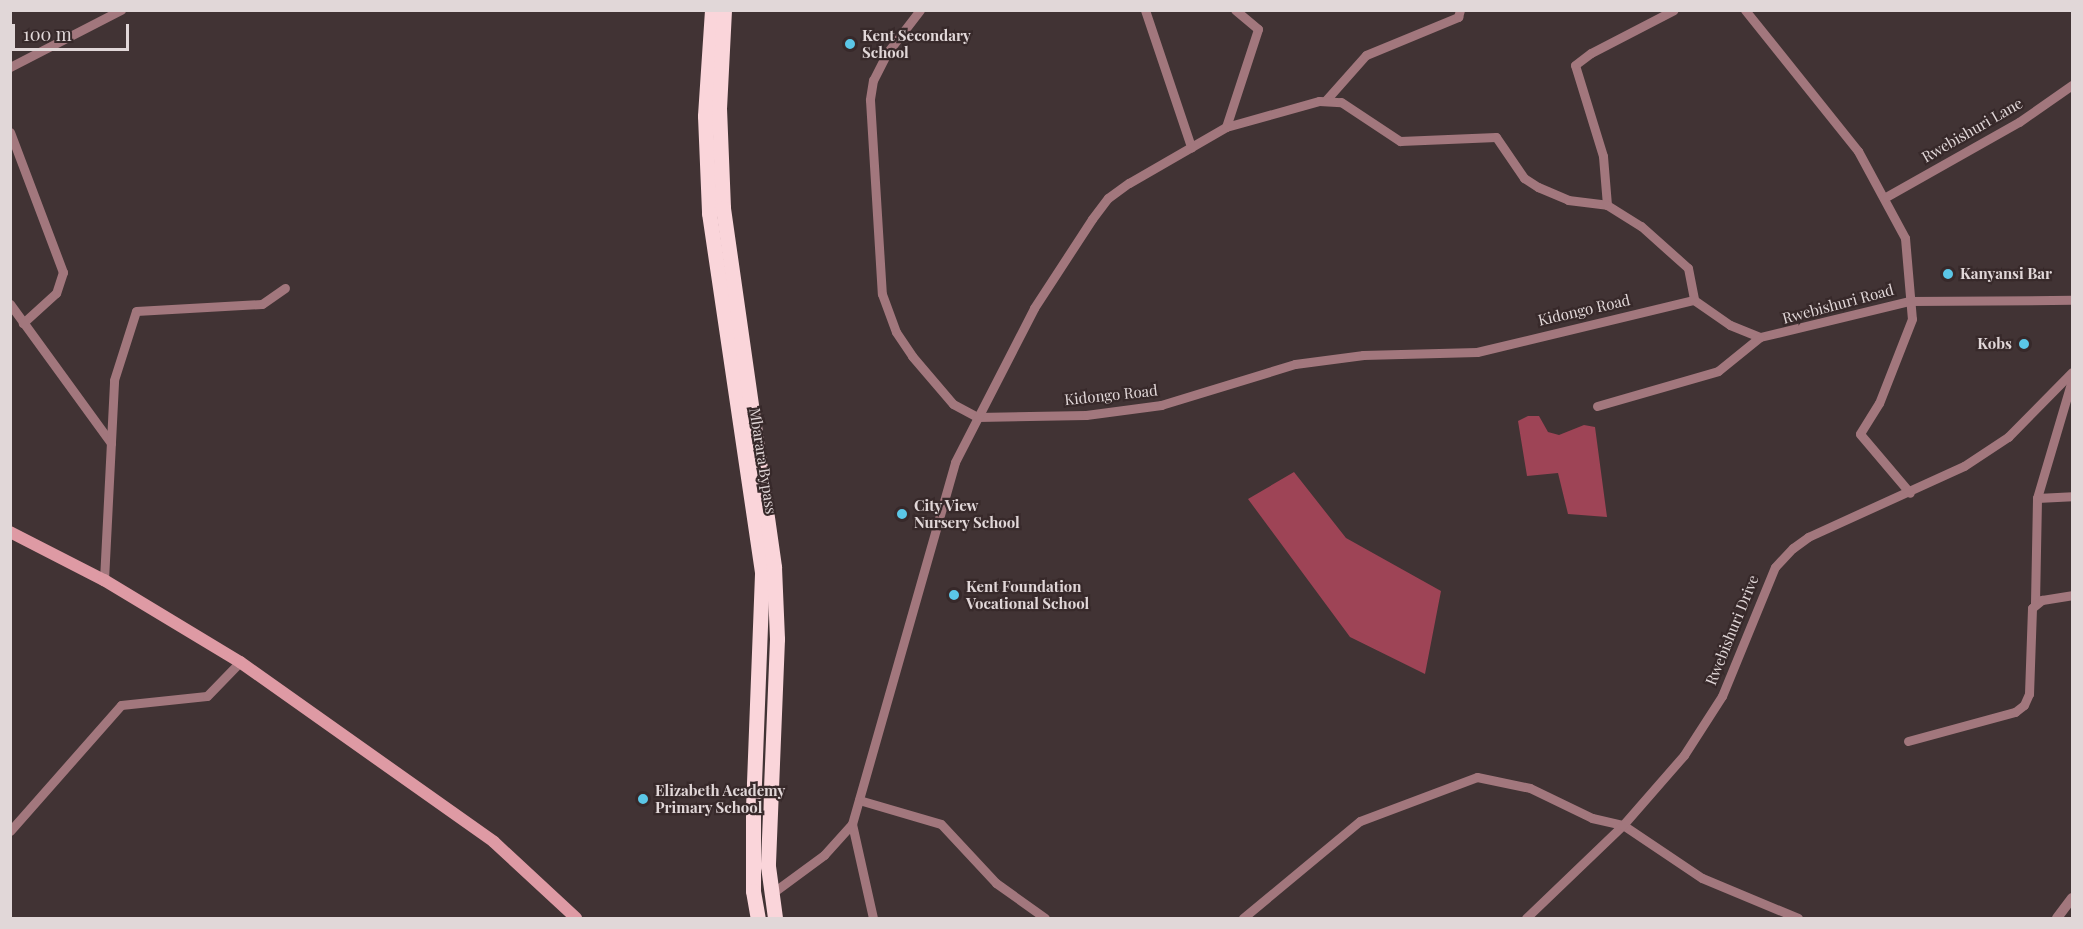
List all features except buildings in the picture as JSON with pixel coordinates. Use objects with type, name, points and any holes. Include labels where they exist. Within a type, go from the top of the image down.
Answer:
[{"type":"highway","name":"Mbarara Bypass","points":[[712,10],[705,116],[709,213],[762,574],[753,810],[753,891],[758,918]]},
{"type":"highway","name":"Mbarara Bypass","points":[[724,10],[719,108],[723,208],[774,567],[777,639],[768,806],[771,894],[775,918]]},
{"type":"main road","points":[[10,532],[104,580],[240,662],[494,842],[576,918]]},
{"type":"street","points":[[10,67],[121,10]]},
{"type":"street","points":[[920,10],[887,53],[873,80],[870,100],[882,294],[896,332],[912,356],[954,404],[977,417]]},
{"type":"street","points":[[1145,10],[1191,147]]},
{"type":"street","points":[[1226,127],[1258,29],[1235,10]]},
{"type":"street","points":[[1326,100],[1366,55],[1458,17],[1460,10]]},
{"type":"street","points":[[1607,205],[1603,156],[1575,65],[1590,52],[1674,10]]},
{"type":"street","points":[[1745,10],[1858,151],[1905,238],[1910,263],[1909,301],[1912,319],[1879,404],[1860,434],[1910,494]]},
{"type":"street","name":"Rwebishuri Lane","points":[[1884,198],[2019,122],[2073,85]]},
{"type":"street","points":[[771,894],[824,855],[852,824],[955,462],[1010,348],[1108,198],[1191,147],[1226,127],[1326,100],[1348,105],[1400,141],[1496,137],[1524,178],[1538,187],[1578,202],[1607,205],[1641,226],[1684,264],[1692,275],[1694,300],[1730,325],[1760,337],[1718,371],[1678,379],[1597,406]]},
{"type":"street","points":[[10,132],[63,272],[56,293],[23,323]]},
{"type":"street","points":[[104,580],[114,380],[136,310],[262,304],[285,288]]},
{"type":"street","name":"Kidongo Road","points":[[977,417],[1086,415],[1161,405],[1295,364],[1363,355],[1477,352],[1694,300]]},
{"type":"street","name":"Rwebishuri Road","points":[[1760,337],[1909,301],[2073,300]]},
{"type":"street","points":[[10,304],[111,443]]},
{"type":"street","name":"Rwebishuri Drive","points":[[1526,918],[1623,825],[1684,755],[1722,696],[1775,567],[1808,537],[1910,494],[1964,466],[2008,436],[2073,372]]},
{"type":"street","points":[[1908,741],[2014,712],[2024,705],[2029,694],[2029,617],[2035,603],[2037,498],[2073,380]]},
{"type":"street","points":[[2037,498],[2073,496]]},
{"type":"street","points":[[2035,603],[2073,595]]},
{"type":"street","points":[[10,831],[121,705],[207,696],[240,662]]},
{"type":"street","points":[[1243,918],[1349,828],[1464,780],[1495,778],[1521,785],[1592,818],[1623,825],[1702,878],[1798,918]]},
{"type":"street","points":[[859,800],[941,824],[996,883],[1045,918]]},
{"type":"street","points":[[852,824],[873,918]]},
{"type":"street","points":[[2057,918],[2073,898]]},
{"type":"shaded area","points":[[1528,416],[1539,416],[1548,432],[1559,435],[1584,425],[1595,427],[1607,517],[1568,514],[1558,473],[1527,476],[1518,421]]},
{"type":"shaded area","points":[[1294,472],[1346,538],[1441,591],[1425,674],[1350,637],[1248,499]]},
{"type":"place","name":"Kent Secondary School","points":[[850,44]]},
{"type":"place","name":"Kanyansi Bar","points":[[1948,274]]},
{"type":"place","name":"Kobs","points":[[2024,344]]},
{"type":"place","name":"City View Nursery School","points":[[902,514]]},
{"type":"place","name":"Kent Foundation Vocational School","points":[[954,595]]},
{"type":"place","name":"Elizabeth Academy Primary School","points":[[643,799]]}]
